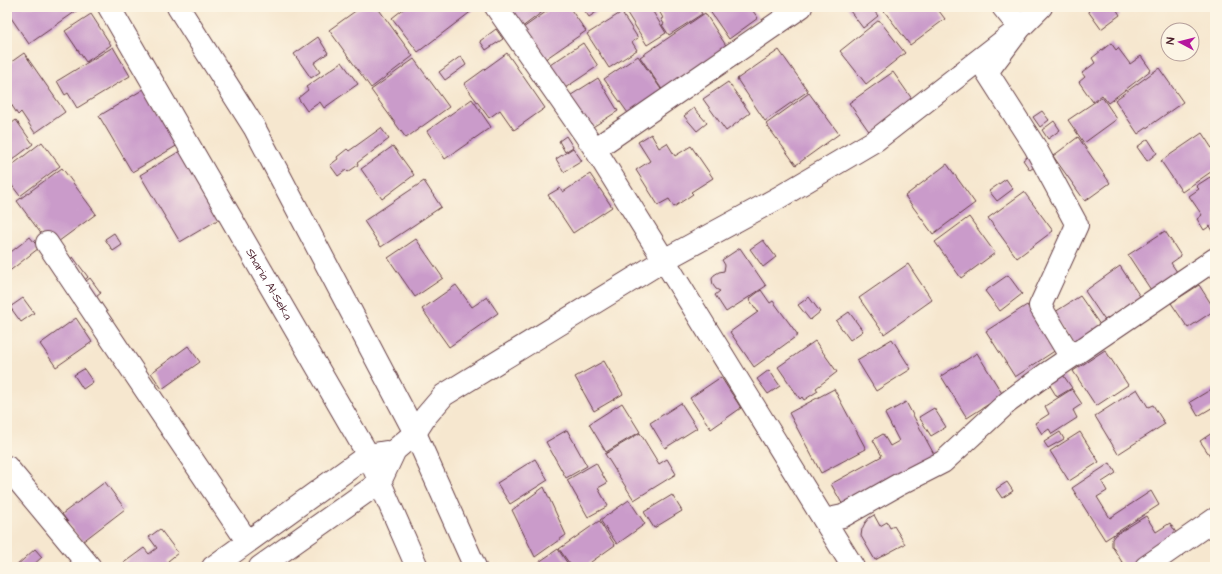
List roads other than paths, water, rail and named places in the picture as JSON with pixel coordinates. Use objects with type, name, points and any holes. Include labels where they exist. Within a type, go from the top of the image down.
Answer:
[{"type":"street","name":"Sharia Al-Seka","points":[[109,7],[368,455],[417,567]]},
{"type":"street","points":[[178,7],[254,127],[415,432],[475,567]]},
{"type":"street","points":[[496,7],[595,149],[853,567]]},
{"type":"street","points":[[1003,7],[1020,28]]},
{"type":"street","points":[[260,567],[380,482],[395,450],[415,432],[426,416],[444,395],[664,260],[778,198],[876,140],[1020,28],[1042,7]]},
{"type":"street","points":[[595,149],[789,10]]},
{"type":"street","points":[[1020,28],[987,72],[1035,147],[1078,225],[1040,306],[1066,349],[1076,354]]},
{"type":"street","points":[[47,243],[247,541]]},
{"type":"street","points":[[824,520],[843,516],[943,462],[1008,402],[1046,374],[1215,259]]},
{"type":"street","points":[[213,567],[368,455],[395,450]]},
{"type":"street","points":[[7,467],[90,567]]},
{"type":"street","points":[[1146,567],[1215,519]]}]
